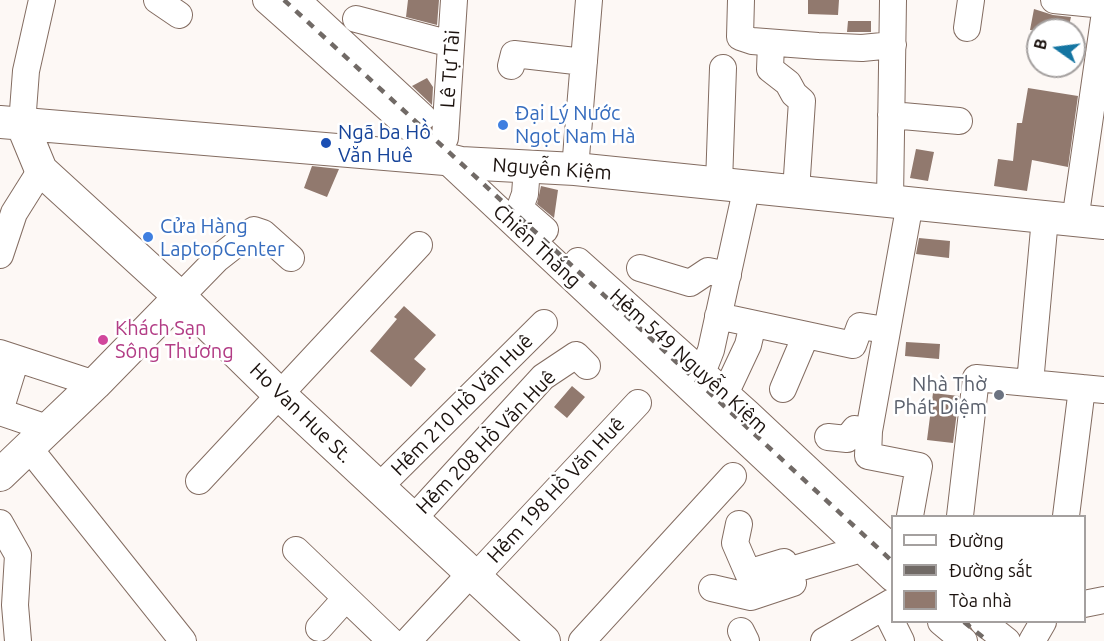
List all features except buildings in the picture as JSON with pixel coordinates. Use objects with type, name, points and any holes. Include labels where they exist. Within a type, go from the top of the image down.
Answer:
[{"type":"main road","name":"Nguyễn Kiệm","points":[[11,123],[453,153],[525,166],[575,169],[1090,222]]},
{"type":"main road","name":"Ho Van Hue St.","points":[[11,123],[41,170],[180,297],[279,394],[544,641]]},
{"type":"main road","points":[[0,476],[180,297]]},
{"type":"street","points":[[11,123],[26,71],[42,0]]},
{"type":"street","points":[[266,0],[453,153]]},
{"type":"street","points":[[297,0],[453,153]]},
{"type":"street","name":"Lê Tự Tài","points":[[453,153],[451,44],[454,0]]},
{"type":"street","points":[[575,169],[589,0]]},
{"type":"street","points":[[741,0],[740,37],[771,44],[862,48],[892,45]]},
{"type":"street","points":[[893,0],[891,116],[900,202],[886,330],[869,431],[868,456],[919,466],[910,515]]},
{"type":"street","points":[[967,28],[971,0]]},
{"type":"street","points":[[1054,0],[1104,5]]},
{"type":"street","points":[[356,19],[451,44]]},
{"type":"street","points":[[1090,222],[1104,19]]},
{"type":"street","points":[[771,44],[770,69],[788,83],[794,94],[802,101],[796,191]]},
{"type":"street","points":[[511,66],[514,54],[584,63]]},
{"type":"street","points":[[702,373],[711,350],[728,275],[733,185],[723,68]]},
{"type":"street","points":[[891,116],[959,121]]},
{"type":"street","name":"Chiến Thắng","points":[[453,153],[891,577]]},
{"type":"street","name":"Hẻm 549 Nguyễn Kiệm","points":[[525,166],[526,181],[521,204],[522,210],[890,546]]},
{"type":"street","points":[[0,255],[14,213],[41,170]]},
{"type":"street","points":[[1030,383],[1045,218]]},
{"type":"street","points":[[180,297],[217,259],[254,230],[263,233],[291,258]]},
{"type":"street","points":[[199,481],[419,245]]},
{"type":"street","points":[[640,268],[690,283],[708,271],[728,275]]},
{"type":"street","points":[[718,316],[854,345],[860,326],[886,330]]},
{"type":"street","name":"Hẻm 210 Hồ Văn Huê","points":[[379,487],[544,323]]},
{"type":"street","points":[[725,394],[748,345],[753,324]]},
{"type":"street","points":[[783,389],[806,335]]},
{"type":"street","name":"Hẻm 208 Hồ Văn Huê","points":[[413,519],[543,377],[576,355],[587,366]]},
{"type":"street","points":[[95,384],[8,356],[0,412],[39,439],[183,641]]},
{"type":"street","points":[[960,515],[976,378],[1093,389],[1066,515]]},
{"type":"street","name":"Hẻm 198 Hồ Văn Huê","points":[[408,641],[638,403]]},
{"type":"street","points":[[828,437],[847,439],[855,429],[869,431]]},
{"type":"street","points":[[582,641],[733,476]]},
{"type":"street","points":[[0,523],[18,555],[15,605],[18,641]]},
{"type":"street","points":[[712,588],[751,597],[793,583],[784,562],[748,573],[735,543],[739,524]]},
{"type":"street","points":[[788,572],[861,549]]},
{"type":"street","points":[[296,550],[391,641]]},
{"type":"street","points":[[319,628],[346,598]]},
{"type":"street","points":[[1086,604],[1104,600]]},
{"type":"street","points":[[825,641],[888,604]]},
{"type":"street","points":[[895,623],[901,641]]},
{"type":"street","points":[[943,623],[964,641]]},
{"type":"street","points":[[985,623],[1007,641]]},
{"type":"street","points":[[1032,641],[1042,623]]},
{"type":"railway","points":[[284,0],[891,560]]},
{"type":"railway","points":[[965,623],[988,641]]},
{"type":"place","name":"Đại Lý Nước Ngọt Nam Hà","points":[[503,125]]},
{"type":"place","name":"Ngã ba Hồ Văn Huê","points":[[326,143]]},
{"type":"place","name":"Cửa Hàng LaptopCenter","points":[[148,237]]},
{"type":"place","name":"Khách Sạn Sông Thương","points":[[103,340]]},
{"type":"place","name":"Nhà Thờ Phát Diệm","points":[[999,395]]}]
